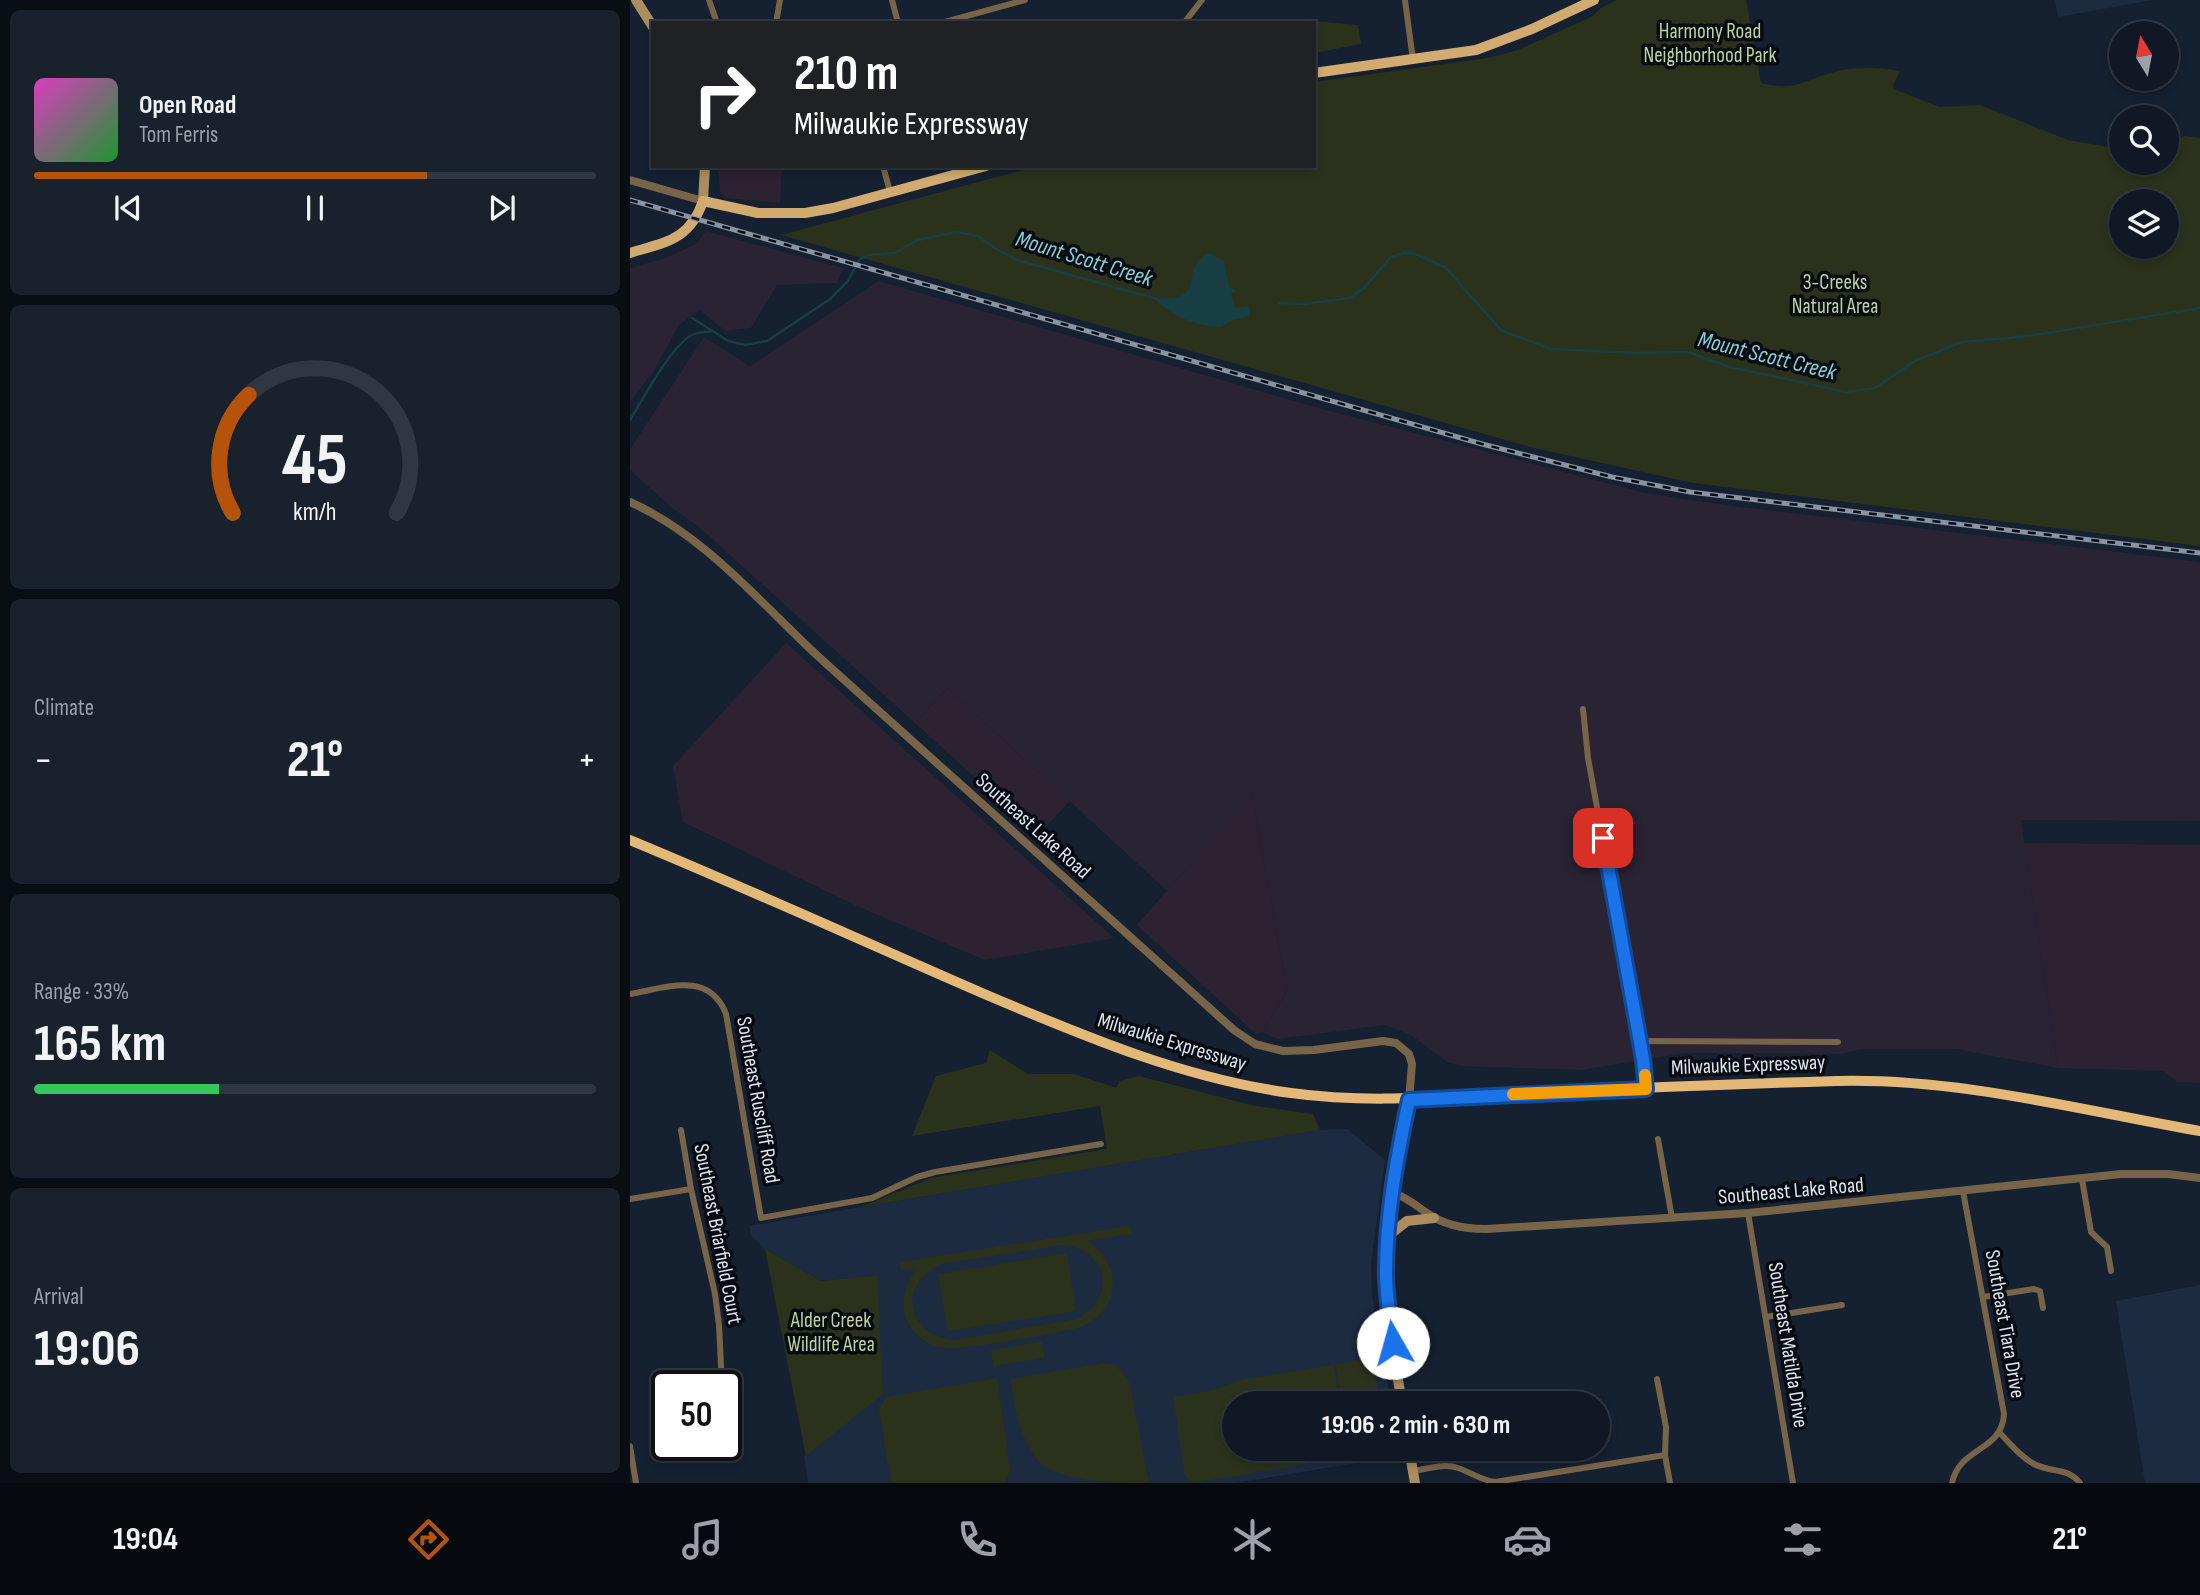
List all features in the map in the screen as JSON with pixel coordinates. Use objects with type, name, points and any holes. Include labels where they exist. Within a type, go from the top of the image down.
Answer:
[{"type":"highway","name":"Milwaukie Expressway","points":[[630,840],[1064,1028],[1213,1079],[1288,1093],[1316,1097],[1409,1100],[1839,1081],[1927,1085],[2016,1097],[2200,1131]]},
{"type":"main road","points":[[636,0],[651,24]]},
{"type":"main road","points":[[1316,73],[1454,55],[1495,44],[1594,0]]},
{"type":"main road","points":[[630,253],[683,234],[696,219],[703,201],[705,168]]},
{"type":"main road","points":[[703,201],[738,210],[785,215],[833,208],[979,168]]},
{"type":"main road","points":[[1400,1391],[1388,1300],[1388,1237],[1409,1100]]},
{"type":"main road","points":[[1388,1237],[1407,1221],[1434,1218]]},
{"type":"main road","points":[[1411,1461],[1415,1483]]},
{"type":"street","points":[[709,0],[716,21]]},
{"type":"street","points":[[776,21],[780,0]]},
{"type":"street","points":[[892,0],[897,21]]},
{"type":"street","points":[[986,0],[988,10]]},
{"type":"street","points":[[948,21],[1026,0]]},
{"type":"street","points":[[1186,21],[1202,0]]},
{"type":"street","points":[[1405,0],[1413,60]]},
{"type":"street","points":[[884,168],[890,192]]},
{"type":"street","points":[[630,180],[703,201]]},
{"type":"street","name":"Southeast Lake Road","points":[[630,502],[678,528],[708,553],[820,658],[1234,1030],[1255,1044],[1283,1051],[1383,1041],[1396,1043],[1409,1054],[1412,1064],[1409,1100]]},
{"type":"street","points":[[1583,709],[1588,758],[1646,1089]]},
{"type":"street","name":"Southeast Ruscliff Road","points":[[630,994],[695,985],[705,989],[722,1003],[761,1218],[872,1198],[917,1177],[935,1172],[1101,1144]]},
{"type":"street","points":[[1639,1041],[1838,1042]]},
{"type":"street","name":"Southeast Briarfield Court","points":[[681,1130],[691,1189],[715,1294],[721,1370]]},
{"type":"street","points":[[1658,1139],[1672,1218]]},
{"type":"street","name":"Southeast Lake Road","points":[[1393,1193],[1405,1196],[1434,1218],[1453,1226],[1478,1229],[1748,1213],[2139,1173],[2200,1178]]},
{"type":"street","points":[[2082,1178],[2091,1231],[2107,1247],[2111,1271]]},
{"type":"street","points":[[630,1199],[691,1189]]},
{"type":"street","name":"Southeast Tiara Drive","points":[[1963,1191],[2004,1414],[2000,1433]]},
{"type":"street","name":"Southeast Matilda Drive","points":[[1748,1213],[1793,1483]]},
{"type":"street","points":[[1983,1297],[2034,1289],[2040,1291],[2043,1308]]},
{"type":"street","points":[[1766,1317],[1842,1304]]},
{"type":"street","points":[[1657,1379],[1666,1427],[1665,1455],[1670,1483]]},
{"type":"street","points":[[1952,1483],[1955,1471],[1962,1461],[1992,1442],[2000,1433],[2031,1462],[2048,1469],[2067,1472],[2080,1483]]},
{"type":"street","points":[[630,1446],[636,1483]]},
{"type":"street","points":[[1413,1471],[1451,1466],[1480,1479],[1495,1482],[1665,1455]]},
{"type":"shaded area","points":[[2055,0],[2153,0],[2058,17]]},
{"type":"shaded area","points":[[718,168],[782,168],[780,203],[725,198],[720,191]]},
{"type":"shaded area","points":[[706,231],[843,268],[837,283],[777,285],[751,328],[725,331],[700,310],[679,325],[653,372],[630,402],[630,268],[666,258],[696,244]]},
{"type":"shaded area","points":[[1209,253],[1224,261],[1229,287],[1236,290],[1231,294],[1235,308],[1249,306],[1250,316],[1233,320],[1221,327],[1203,325],[1176,315],[1154,298],[1183,295],[1191,283],[1194,268],[1199,260]]},
{"type":"shaded area","points":[[879,281],[1315,407],[1645,493],[2200,562],[2200,821],[2021,820],[2058,1068],[1956,1049],[1861,1049],[1843,1054],[1686,1053],[1582,1070],[1461,1066],[1447,1062],[1411,1035],[1385,1025],[1278,1039],[1262,1032],[1287,991],[1252,795],[1167,891],[947,688],[915,723],[698,526],[672,508],[630,470],[630,449],[704,337],[750,366]]},
{"type":"shaded area","points":[[786,643],[1114,938],[985,960],[859,907],[683,822],[673,766]]},
{"type":"shaded area","points":[[947,688],[1070,801],[1043,830],[1035,832],[915,723]]},
{"type":"shaded area","points":[[1252,794],[1287,991],[1262,1032],[1256,1034],[1137,925]]},
{"type":"shaded area","points":[[2024,843],[2200,845],[2200,1083],[2177,1082],[2163,1071],[2058,1068]]},
{"type":"shaded area","points":[[1347,1129],[1385,1160],[1371,1263],[1372,1294],[1389,1391],[1222,1391],[1222,1461],[1369,1461],[1235,1483],[808,1483],[804,1456],[882,1394],[876,1275],[821,1281],[765,1249],[752,1236],[749,1226],[1320,1130]]},
{"type":"shaded area","points":[[2200,1285],[2200,1483],[2145,1483],[2116,1301]]},
{"type":"green space","name":"3-Creeks Natural Area","points":[[1617,0],[1746,0],[1761,83],[1792,86],[1851,69],[1900,71],[1893,85],[1894,89],[1939,107],[1980,105],[2068,140],[2109,147],[2109,175],[2179,175],[2179,137],[2200,138],[2200,546],[1693,483],[1534,448],[781,235],[1031,168],[1316,168],[1316,82],[1488,58],[1518,50],[1593,16],[1601,8]]},
{"type":"green space","points":[[1316,21],[1358,25],[1361,44],[1316,53]]},
{"type":"green space","points":[[990,1050],[1028,1074],[1074,1074],[1117,1088],[1119,1081],[1139,1076],[1255,1106],[1313,1114],[1320,1130],[861,1207],[931,1178],[1107,1149],[1100,1106],[912,1136],[936,1076],[986,1063]]},
{"type":"green space","points":[[1130,1226],[1132,1234],[1088,1241],[1108,1263],[1113,1288],[1110,1300],[1093,1320],[1079,1328],[982,1345],[945,1348],[934,1346],[918,1335],[909,1324],[904,1307],[906,1287],[916,1269],[901,1270],[899,1262]],"holes":[[[1062,1245],[1078,1248],[1098,1264],[1102,1287],[1090,1310],[1077,1319],[953,1340],[937,1336],[917,1318],[913,1295],[918,1283],[927,1272],[941,1264]]]},
{"type":"green space","name":"Alder Creek Wildlife Area","points":[[765,1249],[821,1281],[877,1275],[883,1394],[806,1456]]},
{"type":"green space","points":[[1067,1253],[1076,1311],[948,1331],[938,1274]]},
{"type":"green space","points":[[1042,1342],[1045,1358],[993,1366],[991,1350]]},
{"type":"green space","points":[[1372,1358],[1378,1391],[1340,1391],[1335,1364]]},
{"type":"green space","points":[[1103,1363],[1115,1364],[1129,1381],[1149,1483],[1093,1481],[1054,1471],[1035,1457],[1024,1436],[1016,1413],[1011,1379]]},
{"type":"green space","points":[[1334,1365],[1338,1391],[1222,1391],[1222,1461],[1323,1461],[1193,1483],[1185,1476],[1173,1397],[1210,1391],[1244,1379]]},
{"type":"green space","points":[[997,1378],[1010,1471],[1005,1483],[891,1483],[879,1410],[886,1397]]},
{"type":"waterway","name":"Mount Scott Creek","points":[[692,318],[728,341],[745,345],[767,341],[830,299],[848,281],[859,260],[869,255],[895,253],[918,240],[957,232],[978,236],[1017,260],[1157,299]]},
{"type":"waterway","name":"Mount Scott Creek","points":[[1279,303],[1304,304],[1350,298],[1364,288],[1391,257],[1404,253],[1415,254],[1445,267],[1501,330],[1551,349],[1636,353],[1688,352],[1730,367],[1846,392],[1875,388],[1915,361],[1962,342],[2029,336],[2200,308]]},
{"type":"waterway","name":"Mount Scott Creek","points":[[630,420],[658,374],[684,341],[692,335],[713,331]]},
{"type":"railway","points":[[630,200],[1482,444],[1612,477],[1690,492],[2200,553]]},
{"type":"slow traffic","points":[[1513,1094],[1646,1089],[1645,1075]]},
{"type":"route","points":[[1393,1343],[1388,1307],[1387,1252],[1393,1193],[1409,1100],[1646,1089],[1643,1059],[1603,838]]},
{"type":"park label","name":"Harmony Road Neighborhood Park","points":[[1710,43]]}]
